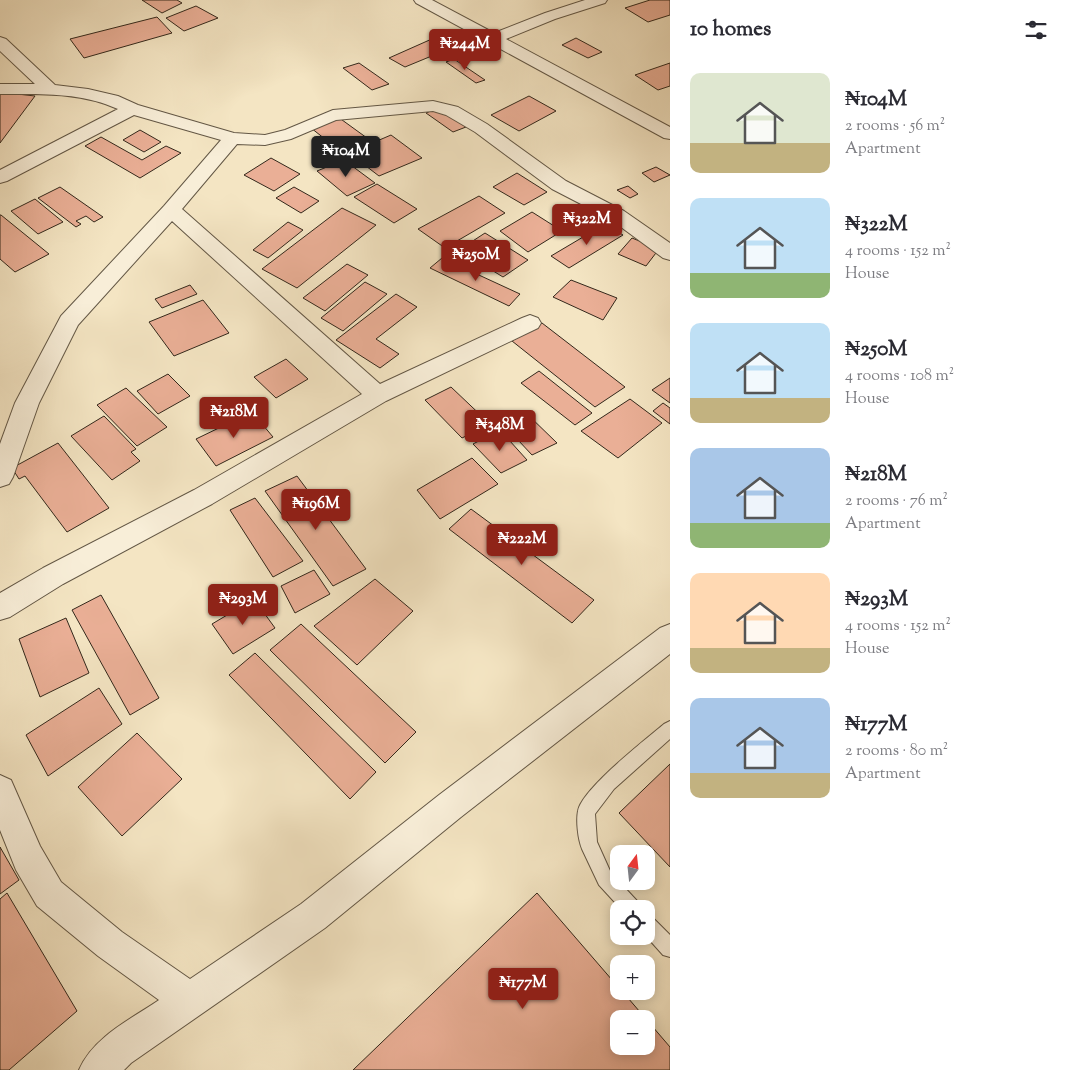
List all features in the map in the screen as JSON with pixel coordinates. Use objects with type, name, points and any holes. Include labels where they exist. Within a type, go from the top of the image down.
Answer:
[{"type":"street","points":[[421,0],[670,134]]},
{"type":"street","points":[[493,39],[550,16],[600,0]]},
{"type":"street","points":[[0,42],[50,89]]},
{"type":"street","points":[[0,89],[50,89],[112,100],[132,109],[232,138],[265,140],[291,134],[333,115],[433,106],[452,111],[481,128],[559,185],[617,216],[670,253]]},
{"type":"street","points":[[0,177],[132,109]]},
{"type":"street","points":[[0,477],[28,403],[69,321],[172,210],[232,138]]},
{"type":"street","points":[[172,210],[378,395]]},
{"type":"street","points":[[0,608],[53,576],[203,497],[378,395],[530,323]]},
{"type":"street","points":[[98,1070],[118,1050],[313,916],[450,806],[670,636]]},
{"type":"street","points":[[0,791],[28,858],[49,894],[110,944],[190,1000]]},
{"type":"lane","points":[[625,900],[606,879],[588,843],[586,811],[608,783],[670,729]]},
{"type":"lane","points":[[655,932],[670,948]]},
{"type":"building","points":[[142,0],[177,0],[182,3],[162,13]]},
{"type":"building","points":[[650,0],[670,0],[670,15],[648,22],[625,8]]},
{"type":"building","points":[[196,6],[218,18],[184,31],[166,18]]},
{"type":"building","points":[[157,17],[172,33],[84,58],[70,39]]},
{"type":"building","points":[[434,38],[451,48],[405,67],[389,58]]},
{"type":"building","points":[[576,38],[602,52],[588,58],[562,45]]},
{"type":"building","points":[[454,59],[485,80],[476,83],[446,62]]},
{"type":"building","points":[[359,63],[389,84],[372,90],[343,68]]},
{"type":"building","points":[[670,63],[670,86],[658,90],[635,75]]},
{"type":"building","points":[[0,92],[35,96],[0,143]]},
{"type":"building","points":[[529,96],[556,111],[519,131],[491,115]]},
{"type":"building","points":[[438,108],[466,127],[453,132],[426,113]]},
{"type":"building","points":[[338,117],[367,138],[339,150],[311,128]]},
{"type":"building","points":[[140,130],[161,142],[144,152],[123,140]]},
{"type":"building","points":[[391,135],[422,158],[379,176],[349,153]]},
{"type":"building","points":[[101,137],[142,160],[166,146],[181,153],[140,178],[85,146]]},
{"type":"building","points":[[271,158],[300,174],[274,191],[244,175]]},
{"type":"building","points":[[344,160],[375,183],[347,196],[317,171]]},
{"type":"building","points":[[656,167],[670,175],[654,182],[642,173]]},
{"type":"building","points":[[517,173],[547,192],[524,205],[493,187]]},
{"type":"building","points":[[377,184],[417,209],[394,223],[354,197]]},
{"type":"building","points":[[628,186],[638,194],[630,198],[617,190]]},
{"type":"building","points":[[60,187],[103,217],[94,222],[86,216],[76,221],[81,224],[76,227],[38,198]]},
{"type":"building","points":[[294,187],[319,201],[301,213],[276,198]]},
{"type":"building","points":[[479,196],[505,213],[445,248],[418,229]]},
{"type":"building","points":[[35,199],[63,222],[38,234],[11,211]]},
{"type":"building","points":[[342,208],[376,225],[297,288],[262,269]]},
{"type":"building","points":[[532,212],[562,231],[528,252],[500,231]]},
{"type":"building","points":[[0,215],[49,254],[15,272],[0,259]]},
{"type":"building","points":[[288,222],[303,230],[268,258],[253,250]]},
{"type":"building","points":[[605,224],[623,235],[569,268],[551,256]]},
{"type":"building","points":[[485,233],[528,260],[503,277],[459,250]]},
{"type":"building","points":[[632,238],[659,249],[646,266],[618,254]]},
{"type":"building","points":[[442,258],[520,294],[509,306],[430,268]]},
{"type":"building","points":[[347,264],[368,275],[325,311],[303,298]]},
{"type":"building","points":[[571,280],[617,298],[603,320],[553,297]]},
{"type":"building","points":[[365,282],[387,294],[343,331],[321,318]]},
{"type":"building","points":[[190,285],[197,294],[162,308],[155,299]]},
{"type":"building","points":[[396,294],[417,307],[376,339],[399,354],[380,368],[336,340]]},
{"type":"building","points":[[203,300],[229,333],[174,356],[149,322]]},
{"type":"building","points":[[542,323],[625,387],[595,407],[512,341]]},
{"type":"building","points":[[286,359],[308,379],[276,398],[254,377]]},
{"type":"building","points":[[539,371],[592,413],[575,425],[521,383]]},
{"type":"building","points":[[168,374],[190,396],[158,414],[137,391]]},
{"type":"building","points":[[670,378],[670,403],[652,390]]},
{"type":"building","points":[[451,387],[490,424],[462,438],[425,400]]},
{"type":"building","points":[[126,388],[167,427],[137,446],[97,405]]},
{"type":"building","points":[[630,399],[662,423],[618,458],[581,431]]},
{"type":"building","points":[[663,403],[670,408],[670,424],[653,411]]},
{"type":"building","points":[[252,412],[273,437],[216,466],[196,439]]},
{"type":"building","points":[[525,412],[557,443],[532,455],[503,424]]},
{"type":"building","points":[[104,416],[136,449],[131,452],[140,461],[112,480],[71,436]]},
{"type":"building","points":[[500,430],[527,460],[501,473],[473,444]]},
{"type":"building","points":[[58,443],[109,508],[67,532],[25,476],[19,479],[12,468]]},
{"type":"building","points":[[472,458],[498,484],[440,519],[417,490]]},
{"type":"building","points":[[297,476],[366,569],[333,586],[265,491]]},
{"type":"building","points":[[255,498],[303,561],[273,577],[230,510]]},
{"type":"building","points":[[471,509],[594,600],[572,623],[449,529]]},
{"type":"building","points":[[314,570],[330,594],[295,613],[281,586]]},
{"type":"building","points":[[375,579],[413,611],[357,665],[314,626]]},
{"type":"building","points":[[101,595],[159,698],[130,715],[72,610]]},
{"type":"building","points":[[254,599],[275,628],[233,654],[212,624]]},
{"type":"building","points":[[66,618],[89,673],[40,697],[19,639]]},
{"type":"building","points":[[301,624],[416,732],[385,763],[270,650]]},
{"type":"building","points":[[255,653],[376,772],[350,799],[229,675]]},
{"type":"building","points":[[99,688],[122,724],[48,776],[26,735]]},
{"type":"building","points":[[137,733],[182,779],[122,836],[78,787]]},
{"type":"building","points":[[670,764],[670,867],[655,851],[655,845],[649,845],[619,813]]},
{"type":"building","points":[[0,847],[19,880],[0,894]]},
{"type":"building","points":[[7,893],[77,1011],[9,1070],[0,1070],[0,899]]},
{"type":"building","points":[[537,893],[610,978],[610,1000],[630,1000],[638,1010],[610,1010],[610,1055],[655,1055],[655,1030],[670,1047],[670,1070],[353,1070]]}]
